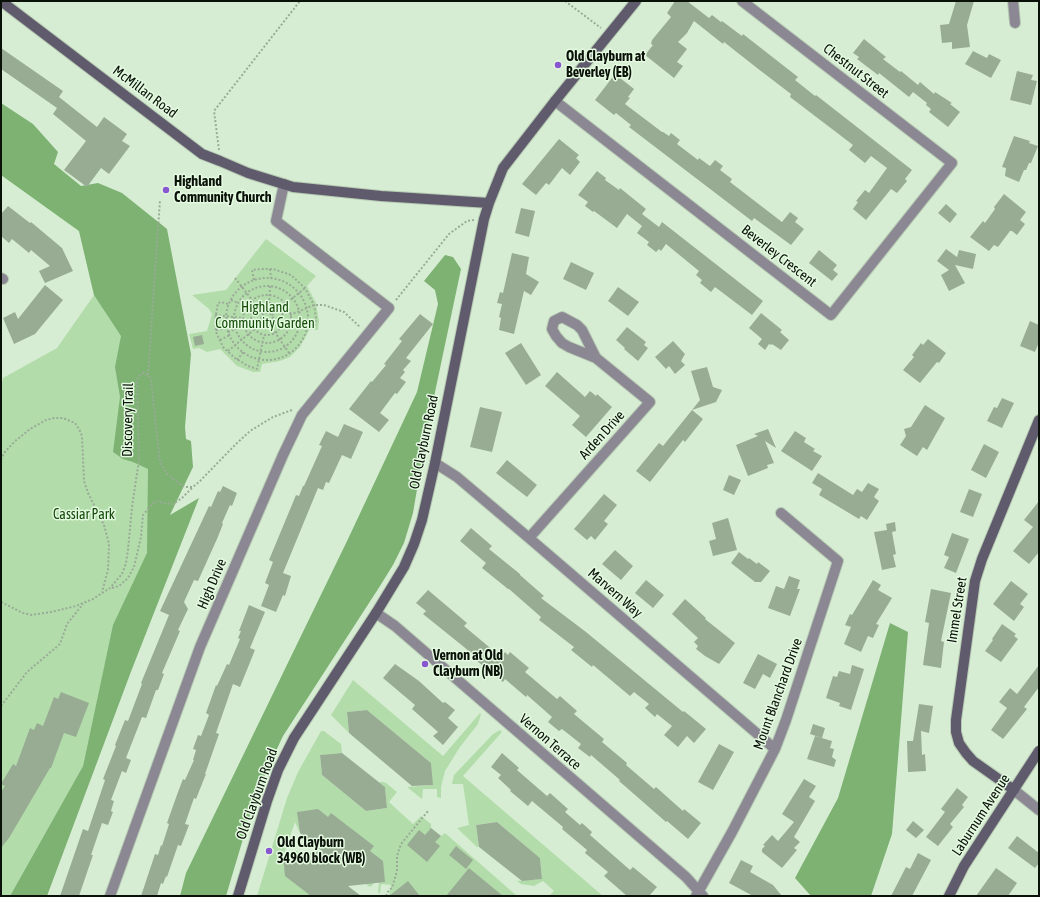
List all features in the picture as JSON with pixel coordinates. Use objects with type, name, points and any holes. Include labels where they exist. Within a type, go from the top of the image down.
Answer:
[{"type":"main road","name":"McMillan Road","points":[[1,1],[202,154],[248,173],[293,187],[375,195],[489,203]]},
{"type":"main road","name":"Old Clayburn Road","points":[[238,896],[267,801],[278,770],[294,738],[376,613],[404,567],[414,544],[422,520],[435,463],[484,219],[503,168],[636,1]]},
{"type":"main road","name":"Immel Street","points":[[1014,790],[973,761],[966,753],[959,743],[956,732],[956,720],[975,581],[982,559],[1039,420]]},
{"type":"main road","name":"Laburnum Avenue","points":[[949,896],[964,866],[1039,751]]},
{"type":"street","name":"Chestnut Street","points":[[742,1],[952,163]]},
{"type":"street","points":[[1012,1],[1015,23]]},
{"type":"street","name":"Beverley Crescent","points":[[555,101],[831,315],[952,163]]},
{"type":"street","points":[[284,184],[276,221],[389,308]]},
{"type":"street","name":"High Drive","points":[[110,896],[200,647],[289,442],[302,415],[389,308]]},
{"type":"street","name":"Arden Drive","points":[[529,538],[650,402],[596,358],[562,343],[552,329],[554,322],[562,317],[577,325],[582,330],[596,358]]},
{"type":"street","name":"Marvern Way","points":[[435,463],[457,477],[775,749]]},
{"type":"street","name":"Mount Blanchard Drive","points":[[699,894],[775,749],[838,562],[781,513]]},
{"type":"street","name":"Vernon Terrace","points":[[376,613],[395,626],[686,877],[699,894]]},
{"type":"street","points":[[1014,790],[1039,810]]},
{"type":"path","points":[[220,161],[214,112],[300,1]]},
{"type":"path","points":[[566,1],[609,34]]},
{"type":"path","points":[[554,63],[558,65]]},
{"type":"path","points":[[148,375],[160,200]]},
{"type":"path","points":[[389,308],[449,234],[467,221],[484,219]]},
{"type":"path","points":[[270,269],[271,278]]},
{"type":"path","points":[[254,280],[252,270],[270,269],[291,275],[305,288],[314,305],[316,318],[315,327],[291,324]]},
{"type":"path","points":[[234,278],[263,314]]},
{"type":"path","points":[[271,278],[287,283],[299,293],[306,307],[308,320],[303,337],[295,348],[289,353],[271,359],[259,359],[235,344],[228,332],[226,316],[228,304],[241,287],[254,280],[271,278]]},
{"type":"path","points":[[269,304],[270,286]]},
{"type":"path","points":[[270,286],[279,288],[292,299],[299,311],[300,325],[292,341],[285,346],[272,351],[260,352],[247,345],[241,339],[236,328],[235,317],[238,304],[246,293],[254,288],[270,286]]},
{"type":"path","points":[[272,316],[305,288]]},
{"type":"path","points":[[263,295],[270,295],[282,300],[286,304],[290,314],[291,324],[285,336],[274,342],[262,344],[252,339],[247,334],[242,324],[242,318],[247,305],[252,300],[263,295]]},
{"type":"path","points":[[231,300],[238,304]]},
{"type":"path","points":[[228,304],[219,302],[215,315],[216,330],[223,347],[237,360],[257,369],[264,335]]},
{"type":"path","points":[[269,304],[279,310],[282,317],[282,322],[281,327],[275,333],[264,335],[254,329],[251,320],[256,307],[259,305],[269,304]]},
{"type":"path","points":[[290,314],[306,307],[324,305],[344,312],[360,327]]},
{"type":"path","points":[[262,323],[260,319],[263,314],[268,312],[272,316],[273,321],[270,324]]},
{"type":"path","points":[[215,315],[242,318]]},
{"type":"path","points":[[228,351],[262,323]]},
{"type":"path","points":[[262,323],[266,325],[270,324]]},
{"type":"path","points":[[270,324],[289,353]]},
{"type":"path","points":[[216,330],[228,328]]},
{"type":"path","points":[[228,332],[236,328]]},
{"type":"path","points":[[220,340],[230,335]]},
{"type":"path","points":[[237,360],[244,351]]},
{"type":"path","name":"Discovery Trail","points":[[1,602],[30,615],[50,612],[93,599],[110,588],[122,574],[126,563],[139,460],[137,379],[144,373],[151,379],[160,462],[166,474],[186,487],[193,488]]},
{"type":"path","points":[[110,588],[119,586],[124,582],[134,567],[141,537],[143,515],[153,503],[158,501],[173,504],[182,498],[250,431],[273,417],[292,410]]},
{"type":"path","points":[[1,460],[8,448],[14,442],[30,429],[46,420],[63,418],[74,423],[80,429],[82,436],[84,481],[88,493],[104,525],[109,544],[108,570],[102,593]]},
{"type":"path","points":[[1,706],[27,672],[60,644],[67,624],[83,603]]},
{"type":"path","points":[[386,896],[394,883],[397,871],[397,856],[401,844],[428,811]]},
{"type":"green space","points":[[1,103],[33,124],[58,152],[54,164],[81,186],[98,183],[122,193],[167,229],[191,354],[185,427],[186,439],[191,441],[193,467],[170,515],[199,498],[132,669],[47,896],[10,896],[83,766],[113,625],[147,553],[148,469],[123,459],[113,452],[120,397],[115,367],[121,336],[94,295],[79,231],[1,175]]},
{"type":"green space","name":"Cassiar Park","points":[[1,105],[46,167],[151,246],[167,532],[105,664],[83,766],[10,896],[1,896],[1,387],[3,378],[57,348],[94,295],[79,231],[1,175]]},
{"type":"green space","name":"Highland Community Garden","points":[[266,239],[316,276],[307,286],[316,303],[319,321],[318,330],[310,329],[300,347],[290,357],[280,361],[262,364],[260,372],[253,372],[237,366],[220,349],[207,352],[199,348],[193,349],[189,334],[207,331],[212,314],[209,309],[192,295],[226,290]]},
{"type":"green space","points":[[445,255],[453,257],[461,269],[427,430],[413,513],[404,543],[380,586],[283,736],[254,802],[226,896],[180,896],[186,873],[348,539],[417,392],[438,304],[435,290],[424,281]]},
{"type":"green space","points":[[890,623],[908,632],[892,834],[871,896],[811,896],[795,878],[838,798]]},
{"type":"green space","points":[[353,680],[443,756],[480,713],[481,714],[478,724],[460,747],[445,771],[441,787],[441,798],[437,797],[437,789],[423,789],[422,799],[407,787],[432,785],[431,763],[367,710],[347,712],[349,733],[331,715]]},
{"type":"green space","points":[[500,730],[502,732],[463,776],[603,896],[549,896],[554,891],[543,881],[534,886],[521,884],[517,881],[542,879],[540,858],[497,822],[476,825],[479,847],[477,847],[457,828],[469,825],[463,784],[452,784],[454,775],[493,734]]},
{"type":"green space","points":[[321,731],[324,731],[341,744],[342,753],[320,755],[322,775],[366,811],[387,808],[385,787],[379,782],[386,783],[397,792],[389,802],[413,824],[421,816],[431,824],[431,828],[441,836],[445,833],[517,896],[389,896],[391,885],[381,884],[380,894],[378,892],[379,883],[376,882],[370,887],[358,879],[300,833],[295,822],[284,854],[297,851],[304,853],[348,896],[257,896],[287,798],[298,772]]},
{"type":"building","points":[[675,1],[687,1],[709,18],[712,15],[742,36],[743,34],[798,77],[795,80],[912,170],[905,179],[907,181],[897,193],[891,189],[866,220],[853,209],[858,202],[856,201],[865,190],[869,193],[887,168],[871,156],[865,163],[849,150],[853,145],[790,97],[791,94],[724,42],[723,44],[694,21],[687,33],[678,42],[687,49],[677,62],[683,66],[674,78],[645,55],[653,45],[651,44],[652,40],[671,17],[667,13]]},
{"type":"building","points":[[956,1],[974,1],[967,25],[970,47],[952,49],[952,42],[942,43],[940,25],[949,24]]},
{"type":"building","points":[[864,39],[886,57],[883,59],[900,72],[901,71],[918,85],[920,82],[934,94],[935,92],[952,103],[950,104],[960,112],[948,127],[929,112],[931,109],[926,105],[927,103],[913,92],[909,97],[879,73],[878,75],[857,59],[859,57],[853,53]]},
{"type":"building","points":[[1,48],[63,91],[59,97],[97,127],[104,117],[127,134],[122,141],[130,146],[109,174],[101,168],[87,187],[64,170],[86,141],[53,114],[57,108],[1,69]]},
{"type":"building","points":[[973,51],[987,58],[989,54],[1001,60],[991,78],[965,64]]},
{"type":"building","points":[[1017,71],[1033,75],[1031,80],[1037,81],[1031,105],[1010,100]]},
{"type":"building","points":[[615,74],[634,89],[628,97],[630,98],[625,104],[662,132],[669,136],[671,133],[680,140],[677,144],[698,160],[699,158],[710,166],[715,160],[723,166],[720,170],[732,179],[730,182],[782,222],[790,212],[798,218],[795,222],[804,229],[791,245],[754,218],[752,221],[629,127],[631,125],[616,113],[614,115],[595,100]]},
{"type":"building","points":[[1014,136],[1030,141],[1029,143],[1038,146],[1031,163],[1029,163],[1026,170],[1024,170],[1019,182],[1005,176],[1006,168],[1002,167]]},
{"type":"building","points":[[559,139],[579,155],[576,158],[580,162],[570,175],[562,168],[549,185],[546,183],[536,195],[522,184]]},
{"type":"building","points":[[597,171],[606,178],[605,180],[619,190],[620,188],[646,209],[642,214],[659,227],[662,222],[763,301],[752,315],[715,287],[711,292],[700,283],[702,280],[696,275],[699,271],[666,244],[661,251],[659,249],[656,252],[647,245],[649,242],[637,233],[642,226],[627,214],[617,228],[585,206],[588,202],[578,195]]},
{"type":"building","points":[[1004,194],[1026,212],[1020,220],[1025,224],[1017,235],[1010,231],[998,247],[994,245],[989,251],[970,237],[983,221],[985,223],[995,209],[994,207]]},
{"type":"building","points":[[946,204],[957,214],[950,223],[938,213]]},
{"type":"building","points":[[8,206],[30,223],[31,222],[62,248],[73,271],[45,283],[39,271],[50,266],[31,250],[29,253],[12,239],[9,243],[1,236],[1,214]]},
{"type":"building","points":[[521,208],[535,211],[529,237],[515,233]]},
{"type":"building","points":[[946,249],[957,257],[959,250],[976,254],[973,269],[955,265],[965,283],[949,291],[941,275],[949,270],[937,261]]},
{"type":"building","points":[[819,250],[837,265],[833,270],[838,274],[832,281],[809,263]]},
{"type":"building","points":[[512,253],[529,257],[526,274],[539,282],[531,295],[524,291],[514,334],[499,330],[501,318],[499,317],[502,304],[497,303],[500,292],[503,293]]},
{"type":"building","points":[[571,262],[594,273],[586,290],[563,279]]},
{"type":"building","points":[[45,285],[63,300],[35,334],[14,344],[3,318],[15,312],[18,319]]},
{"type":"building","points":[[618,287],[639,302],[628,316],[608,301]]},
{"type":"building","points":[[761,313],[782,330],[780,332],[789,340],[781,350],[772,344],[769,344],[765,350],[758,344],[762,339],[749,328]]},
{"type":"building","points":[[420,314],[433,324],[406,358],[411,361],[403,370],[405,372],[400,378],[406,382],[397,394],[395,393],[380,413],[389,420],[379,432],[349,409],[386,365],[384,364],[402,341],[399,339]]},
{"type":"building","points":[[1030,321],[1039,325],[1039,342],[1035,352],[1020,346]]},
{"type":"building","points":[[627,327],[646,342],[644,345],[648,348],[638,361],[616,340]]},
{"type":"building","points":[[202,335],[204,344],[195,346],[193,337]]},
{"type":"building","points":[[928,339],[946,353],[939,363],[937,362],[920,383],[903,370],[914,357],[912,355],[921,343],[923,345]]},
{"type":"building","points":[[673,341],[685,354],[681,361],[685,365],[675,374],[669,366],[666,369],[655,357]]},
{"type":"building","points":[[521,343],[541,375],[526,385],[505,353]]},
{"type":"building","points":[[707,367],[713,387],[722,390],[716,402],[692,410],[700,400],[691,371]]},
{"type":"building","points":[[557,372],[585,397],[590,391],[596,396],[597,394],[612,407],[586,437],[572,425],[580,416],[545,386]]},
{"type":"building","points":[[1002,398],[1014,403],[1002,428],[987,421],[994,407],[997,408]]},
{"type":"building","points":[[925,405],[945,418],[927,450],[923,447],[917,456],[900,445],[906,436],[904,429],[911,427]]},
{"type":"building","points":[[480,407],[502,412],[492,452],[470,447]]},
{"type":"building","points":[[692,410],[703,419],[685,442],[683,440],[650,482],[636,471],[659,443],[663,446]]},
{"type":"building","points":[[344,424],[363,432],[351,459],[342,455],[329,483],[326,482],[323,490],[318,488],[283,573],[291,576],[285,596],[283,595],[276,612],[261,606],[269,585],[265,583],[273,562],[269,560],[296,495],[299,496],[304,486],[322,446],[319,445],[326,431],[338,437]]},
{"type":"building","points":[[768,429],[776,448],[765,441],[774,463],[767,465],[768,468],[748,476],[736,445],[758,436],[754,434]]},
{"type":"building","points":[[795,431],[806,438],[804,442],[815,449],[813,451],[822,456],[812,471],[781,451]]},
{"type":"building","points":[[984,444],[999,452],[986,478],[971,470]]},
{"type":"building","points":[[507,460],[537,485],[527,497],[496,473]]},
{"type":"building","points":[[818,473],[853,495],[857,489],[862,492],[868,483],[879,489],[874,497],[879,501],[867,520],[861,516],[859,519],[819,495],[822,489],[812,483]]},
{"type":"building","points":[[729,475],[741,480],[734,495],[723,490]]},
{"type":"building","points":[[223,486],[237,493],[232,506],[230,505],[222,523],[223,524],[217,539],[198,581],[194,580],[184,602],[188,609],[178,630],[180,631],[162,673],[164,674],[158,690],[156,690],[146,718],[142,717],[126,758],[131,760],[126,773],[122,771],[111,800],[114,801],[111,811],[113,812],[108,825],[102,823],[79,896],[60,896],[83,829],[88,831],[105,780],[103,779],[116,746],[115,745],[125,720],[128,721],[142,684],[141,683],[169,615],[160,611],[209,506],[211,507],[218,491],[220,492]]},
{"type":"building","points":[[969,489],[982,494],[973,517],[960,512]]},
{"type":"building","points":[[604,494],[617,505],[604,521],[608,524],[595,540],[591,536],[587,540],[574,529]]},
{"type":"building","points":[[1039,501],[1039,552],[1029,564],[1013,551],[1033,527],[1024,520]]},
{"type":"building","points":[[728,518],[737,550],[713,556],[709,541],[716,539],[712,523]]},
{"type":"building","points":[[895,522],[896,531],[892,532],[896,554],[893,555],[896,567],[882,570],[874,532],[887,530],[886,524]]},
{"type":"building","points":[[471,528],[492,546],[489,549],[544,596],[541,598],[586,632],[683,712],[684,711],[706,729],[694,743],[687,736],[678,747],[664,735],[672,726],[657,714],[655,717],[645,708],[649,704],[634,692],[630,696],[593,665],[592,667],[571,650],[574,647],[539,620],[541,617],[482,568],[486,563],[460,541]]},
{"type":"building","points":[[952,533],[969,539],[956,573],[944,568],[949,557],[944,555]]},
{"type":"building","points":[[615,550],[633,566],[621,580],[602,564]]},
{"type":"building","points":[[739,552],[757,564],[758,562],[770,571],[761,582],[755,582],[731,563]]},
{"type":"building","points":[[789,576],[800,580],[797,589],[800,589],[790,616],[768,608],[776,586],[784,589]]},
{"type":"building","points":[[646,580],[664,595],[653,608],[635,593]]},
{"type":"building","points":[[873,580],[881,585],[878,590],[892,598],[876,624],[879,625],[873,638],[868,636],[861,652],[844,644],[851,627],[845,625],[850,614],[852,615]]},
{"type":"building","points":[[1011,581],[1028,594],[1020,604],[1024,607],[1014,621],[993,604]]},
{"type":"building","points":[[931,589],[951,593],[941,641],[944,642],[941,668],[923,665],[929,623],[925,622]]},
{"type":"building","points":[[428,590],[467,623],[464,626],[501,657],[505,652],[508,655],[510,652],[529,668],[525,672],[557,699],[560,696],[577,711],[574,714],[604,739],[602,742],[627,763],[626,765],[654,789],[656,787],[683,811],[684,809],[701,823],[688,839],[667,821],[666,822],[591,755],[590,757],[578,748],[581,744],[562,729],[559,731],[548,722],[552,717],[527,695],[526,697],[505,679],[503,682],[472,657],[473,655],[464,647],[423,614],[426,611],[416,603]]},
{"type":"building","points":[[685,599],[706,618],[705,619],[735,643],[719,664],[696,649],[698,646],[694,642],[698,638],[672,614]]},
{"type":"building","points":[[249,605],[265,612],[250,648],[255,650],[240,687],[233,684],[216,733],[219,734],[206,774],[196,799],[194,798],[185,824],[189,825],[181,846],[178,845],[167,877],[166,876],[163,884],[161,883],[157,896],[141,896],[155,854],[158,855],[161,845],[162,846],[169,824],[167,823],[183,779],[185,780],[194,760],[196,750],[193,749],[198,735],[201,736],[209,715],[206,713],[216,685],[217,686],[227,664],[229,665],[240,639],[238,638],[241,631],[239,631]]},
{"type":"building","points":[[1002,624],[1016,634],[1014,636],[1018,639],[1001,662],[985,651]]},
{"type":"building","points":[[758,654],[777,664],[770,678],[763,674],[755,689],[743,683]]},
{"type":"building","points":[[395,664],[419,681],[443,703],[445,702],[455,710],[448,718],[458,727],[443,745],[433,736],[438,732],[412,709],[415,705],[383,678]]},
{"type":"building","points":[[852,665],[864,669],[851,710],[839,706],[840,703],[826,698],[833,676],[837,677],[839,671],[850,674]]},
{"type":"building","points":[[1039,665],[1039,687],[1024,707],[1027,709],[1003,739],[991,730],[1007,708],[999,702],[1010,688],[1017,694]]},
{"type":"building","points":[[61,692],[89,703],[76,737],[64,733],[51,768],[9,838],[1,848],[1,792],[5,786],[1,784],[13,764],[16,766],[30,728],[34,730],[37,723],[43,726],[54,697],[58,699]]},
{"type":"building","points":[[919,704],[933,706],[929,733],[921,731],[922,755],[925,754],[926,771],[908,772],[907,741],[913,741]]},
{"type":"building","points":[[367,710],[431,763],[433,785],[412,786],[349,733],[347,712]]},
{"type":"building","points":[[813,724],[825,728],[822,738],[810,734]]},
{"type":"building","points":[[815,736],[832,741],[830,748],[834,749],[832,757],[836,760],[834,767],[807,759]]},
{"type":"building","points":[[719,744],[734,752],[713,790],[698,782]]},
{"type":"building","points":[[342,753],[385,787],[387,808],[366,811],[322,775],[320,755]]},
{"type":"building","points":[[502,753],[519,768],[517,770],[547,796],[550,793],[568,809],[565,812],[580,825],[582,823],[592,832],[590,835],[630,870],[633,867],[657,887],[649,896],[627,896],[604,876],[608,872],[585,853],[587,850],[562,829],[563,827],[532,801],[528,806],[510,791],[511,790],[498,778],[501,775],[491,767]]},
{"type":"building","points":[[804,779],[816,786],[809,797],[815,801],[794,837],[800,842],[794,848],[797,850],[782,868],[762,852],[762,849],[765,846],[763,845],[772,835],[778,841],[794,822],[782,814]]},
{"type":"building","points":[[957,788],[968,797],[962,805],[964,807],[950,824],[953,827],[938,846],[926,837],[945,812],[941,809]]},
{"type":"building","points":[[318,809],[328,817],[331,813],[374,846],[370,851],[383,861],[385,882],[348,886],[361,896],[311,896],[285,876],[283,856],[322,851],[300,833],[297,812]]},
{"type":"building","points":[[913,821],[924,830],[916,838],[906,830]]},
{"type":"building","points":[[497,822],[540,858],[542,879],[522,881],[479,847],[476,825]]},
{"type":"building","points":[[431,828],[441,836],[435,842],[440,846],[427,862],[407,845],[419,830],[425,835]]},
{"type":"building","points":[[1017,836],[1039,853],[1039,863],[1035,868],[1008,848]]},
{"type":"building","points":[[456,846],[473,860],[466,869],[449,855]]},
{"type":"building","points":[[918,853],[931,860],[912,896],[891,896],[906,867],[910,869]]},
{"type":"building","points":[[741,860],[753,866],[750,872],[773,885],[782,896],[753,896],[729,883]]},
{"type":"building","points":[[469,868],[503,896],[446,896]]},
{"type":"building","points":[[996,868],[1017,883],[1008,896],[976,896]]},
{"type":"building","points":[[408,881],[420,896],[389,896]]},
{"type":"place","name":"Old Clayburn at Beverley (EB)","points":[[558,65]]},
{"type":"place","name":"Highland Community Church","points":[[166,190]]},
{"type":"place","name":"Vernon at Old Clayburn (NB)","points":[[425,664]]},
{"type":"place","name":"Old Clayburn 34960 block (WB)","points":[[269,851]]}]
